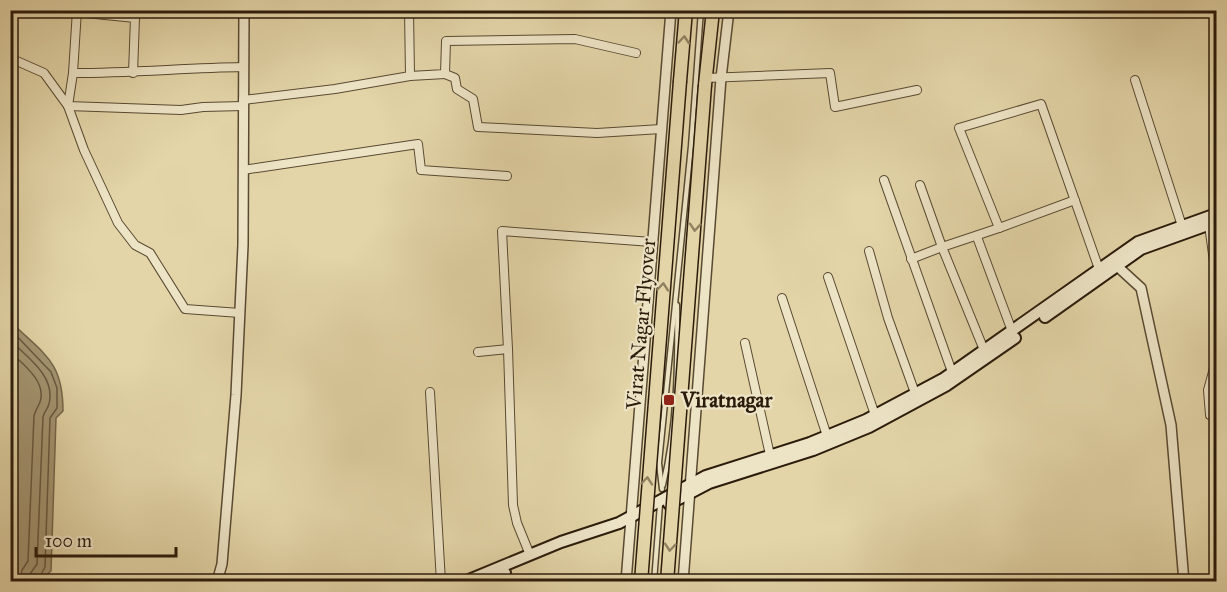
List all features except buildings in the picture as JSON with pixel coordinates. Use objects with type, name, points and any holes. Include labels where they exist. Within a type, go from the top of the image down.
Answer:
[{"type":"main road","name":"Virat Nagar Flyover","points":[[641,582],[686,10]]},
{"type":"main road","points":[[667,582],[705,81],[713,10]]},
{"type":"main road","points":[[690,488],[813,450],[869,427],[938,390],[1138,242],[1216,214]]},
{"type":"main road","points":[[484,582],[630,521],[661,500],[875,415],[952,372],[1108,266],[1141,249],[1213,223]]},
{"type":"main road","points":[[464,582],[530,555],[630,521]]},
{"type":"street","points":[[217,582],[222,564],[240,313],[243,10]]},
{"type":"street","points":[[409,10],[410,76]]},
{"type":"street","points":[[626,582],[671,10]]},
{"type":"street","points":[[683,582],[721,78],[729,10]]},
{"type":"street","points":[[68,106],[73,73],[77,11],[135,18],[133,73]]},
{"type":"street","points":[[445,74],[446,41],[574,39],[636,53]]},
{"type":"street","points":[[10,58],[44,73],[68,106],[118,223],[135,245],[150,253],[185,309],[240,313]]},
{"type":"street","points":[[73,73],[133,73],[175,68],[243,67]]},
{"type":"street","points":[[667,72],[680,75]]},
{"type":"street","points":[[705,81],[721,78],[830,73],[835,107],[917,90]]},
{"type":"street","points":[[68,106],[181,111],[410,76],[445,74],[455,78],[457,89],[473,99],[478,127],[597,133],[661,129]]},
{"type":"street","points":[[1135,80],[1182,226]]},
{"type":"street","points":[[999,228],[959,128],[1041,104],[1075,200],[1108,266],[1141,288],[1171,425],[1184,582]]},
{"type":"street","points":[[243,170],[418,144],[421,170],[507,176]]},
{"type":"street","points":[[884,180],[952,372]]},
{"type":"street","points":[[920,185],[942,247],[984,350]]},
{"type":"street","points":[[911,259],[1075,200]]},
{"type":"street","points":[[1213,223],[1216,276]]},
{"type":"street","points":[[530,555],[517,524],[513,505],[502,231],[652,242]]},
{"type":"street","points":[[977,237],[1012,331]]},
{"type":"street","points":[[869,251],[888,318],[915,393]]},
{"type":"street","points":[[828,277],[875,415]]},
{"type":"street","points":[[782,298],[827,436]]},
{"type":"street","points":[[745,342],[771,455]]},
{"type":"street","points":[[478,352],[508,349]]},
{"type":"street","points":[[1216,361],[1208,390],[1210,415],[1216,415]]},
{"type":"street","points":[[430,392],[441,582]]},
{"type":"lane","points":[[661,500],[658,463],[668,355],[677,291],[701,10]]},
{"type":"lane","points":[[654,582],[678,357],[677,291]]},
{"type":"water","points":[[10,321],[49,359],[55,369],[62,394],[63,411],[56,418],[51,571],[40,581],[11,581]]},
{"type":"place","name":"Viratnagar","points":[[669,400]]}]
